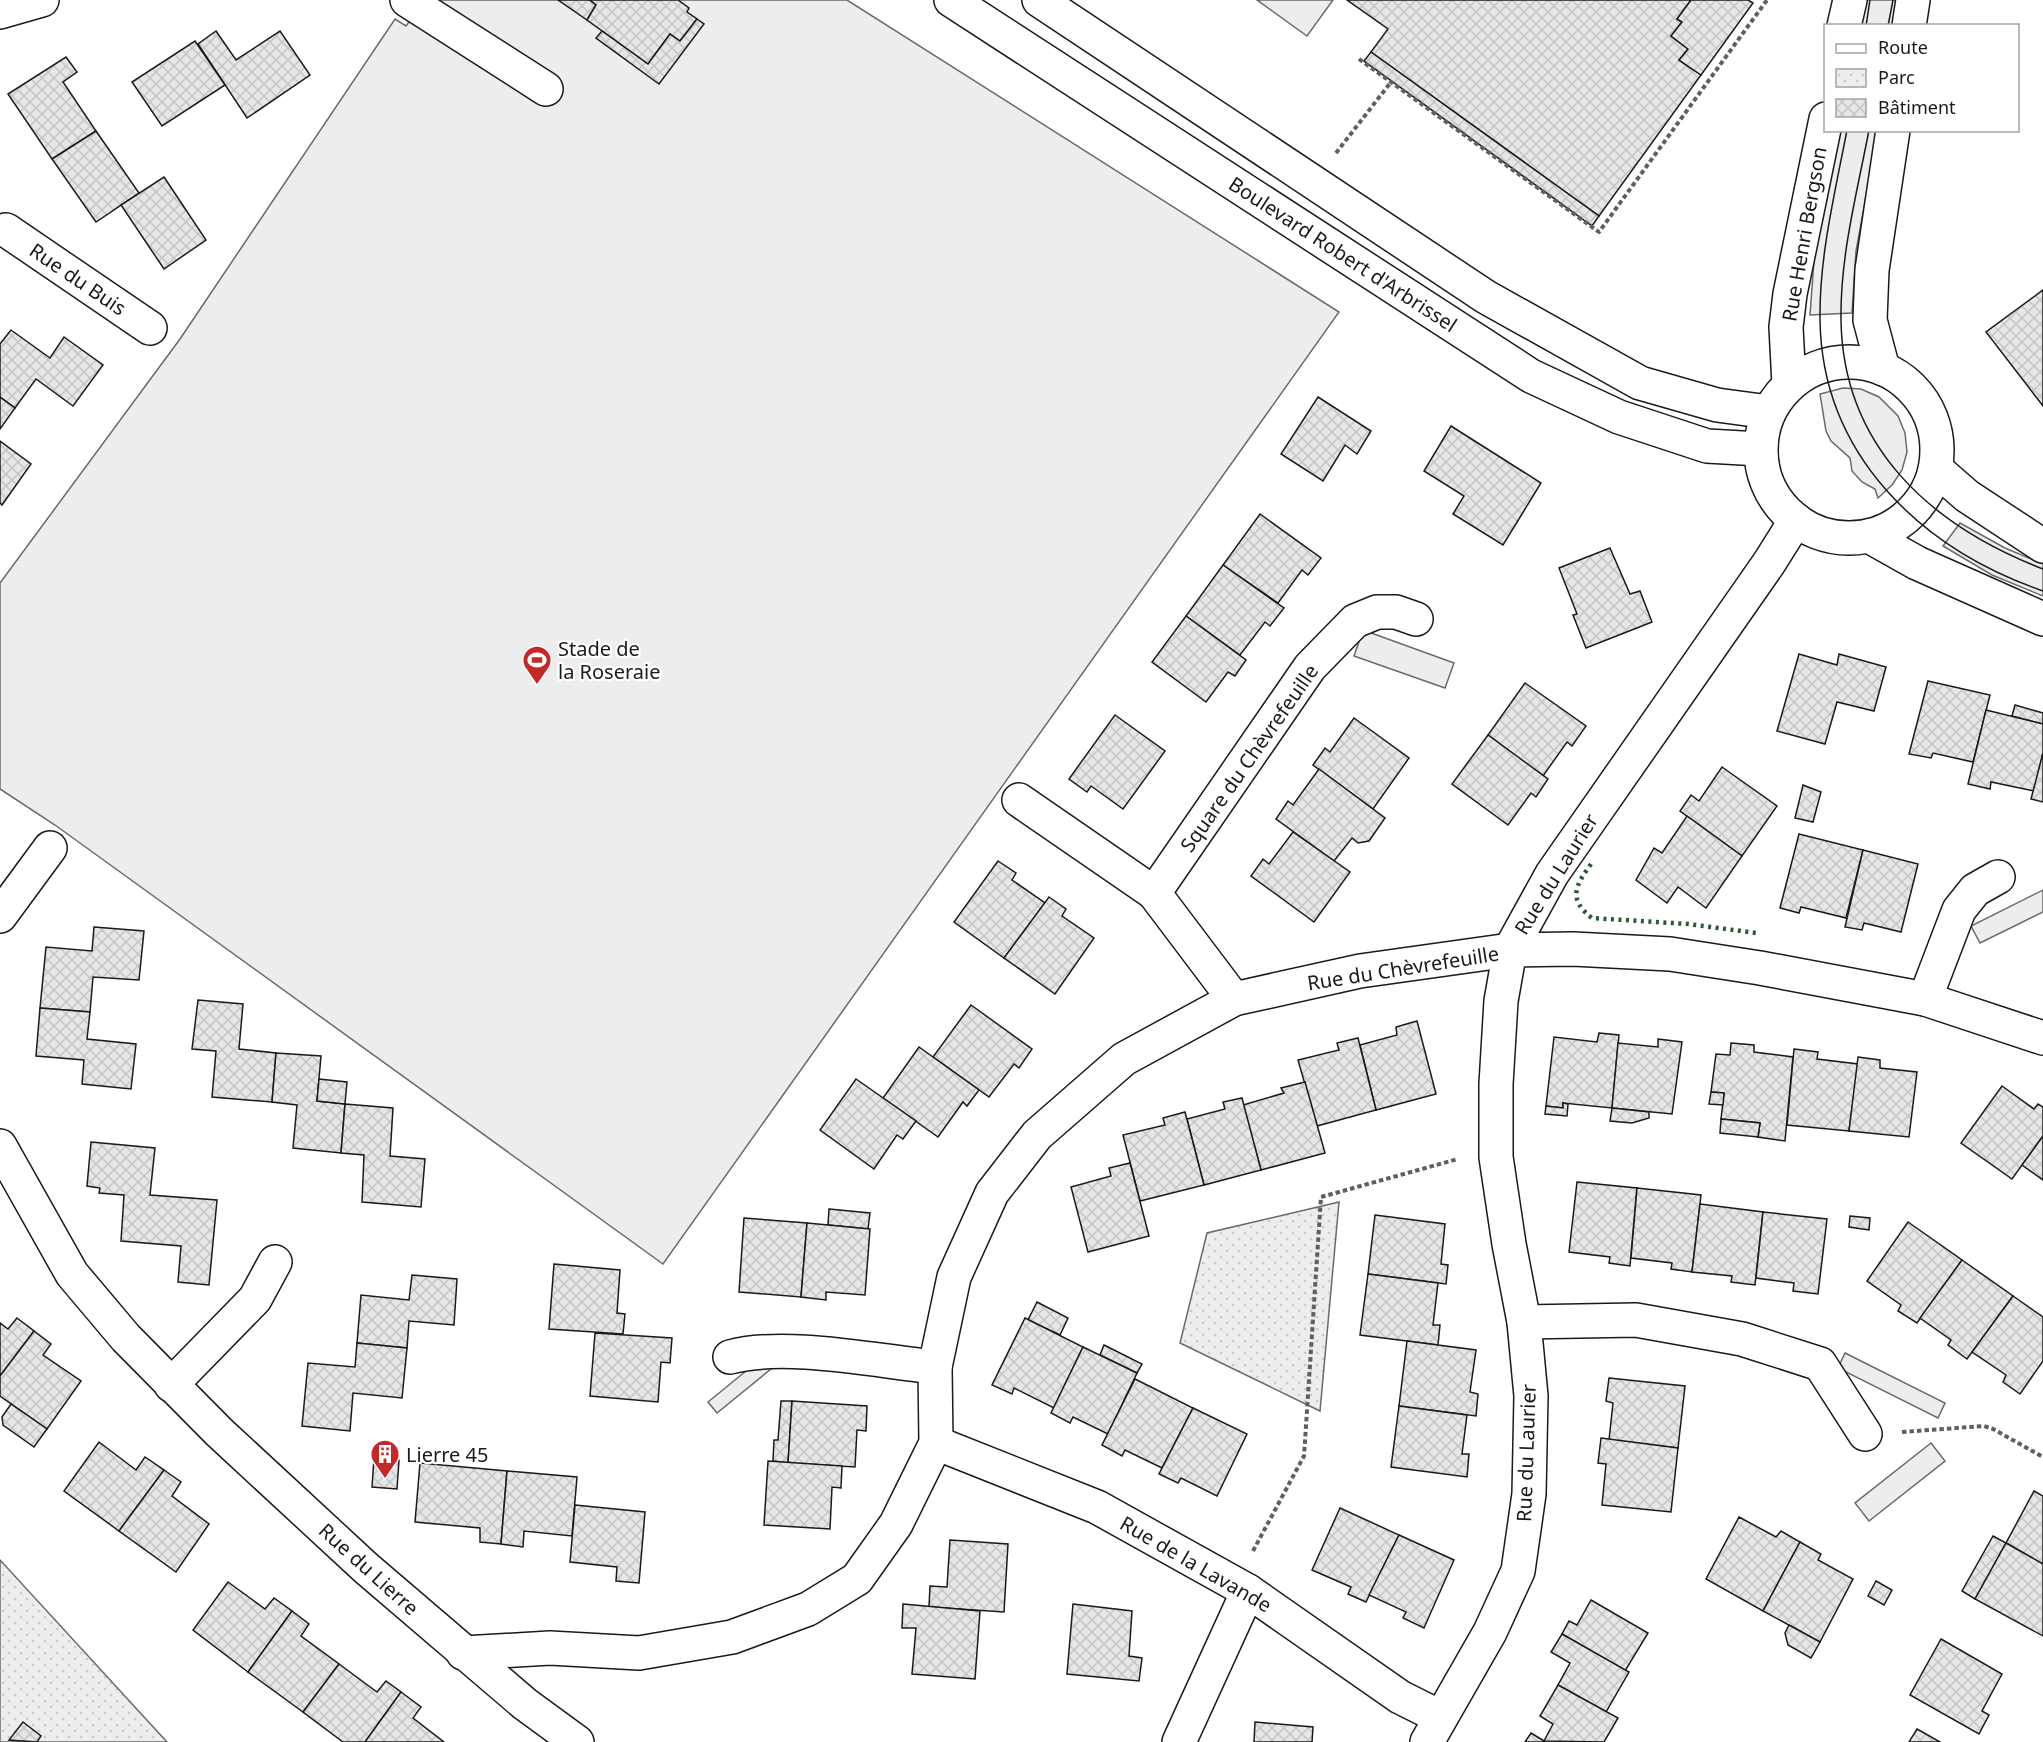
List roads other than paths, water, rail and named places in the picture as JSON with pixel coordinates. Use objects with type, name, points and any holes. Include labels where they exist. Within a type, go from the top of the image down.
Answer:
[{"type":"street","points":[[0,12],[42,0]]},
{"type":"street","points":[[407,0],[546,89]]},
{"type":"street","points":[[1039,0],[1312,184],[1486,297],[1640,383],[1717,405],[1769,412]]},
{"type":"street","points":[[1845,24],[1850,0]]},
{"type":"street","points":[[1909,24],[1913,0]]},
{"type":"street","name":"Boulevard Robert d'Arbrissel","points":[[958,2],[1531,376],[1619,417],[1707,446],[1760,449]]},
{"type":"street","name":"Rue Henri Bergson","points":[[1789,385],[1786,327],[1790,294],[1824,129]]},
{"type":"street","points":[[1883,369],[1870,320],[1872,270],[1893,132]]},
{"type":"street","name":"Rue du Buis","points":[[2,228],[150,328]]},
{"type":"street","points":[[1859,362],[1883,369],[1905,383],[1923,402],[1933,426],[1937,452],[1936,469],[1922,499],[1908,515],[1894,525],[1869,536],[1843,538],[1818,533],[1796,520],[1776,501],[1764,476],[1760,449],[1769,412],[1789,385],[1825,364],[1859,362]]},
{"type":"street","points":[[1936,469],[1967,496],[2043,546]]},
{"type":"street","name":"Rue du Laurier","points":[[1433,1729],[1490,1632],[1518,1571],[1529,1494],[1531,1396],[1524,1322],[1496,1157],[1496,1084],[1501,1000],[1510,950],[1552,874],[1769,563],[1796,520]]},
{"type":"street","points":[[1869,536],[1917,563],[2043,619]]},
{"type":"street","name":"Square du Chèvrefeuille","points":[[1154,893],[1310,667],[1355,621],[1377,612],[1396,612],[1416,619]]},
{"type":"street","points":[[1019,800],[1154,893],[1234,999]]},
{"type":"street","points":[[0,916],[50,848]]},
{"type":"street","points":[[1925,999],[1959,910],[1975,890],[1998,877]]},
{"type":"street","name":"Rue du Chèvrefeuille","points":[[463,1653],[550,1648],[639,1653],[732,1637],[808,1609],[856,1579],[896,1524],[936,1443],[935,1367],[954,1277],[992,1192],[1037,1135],[1124,1059],[1234,999],[1360,970],[1510,950],[1573,949],[1670,954],[1760,968],[1925,999],[2043,1038]]},
{"type":"street","name":"Rue du Lierre","points":[[0,1146],[72,1274],[126,1338],[171,1384],[366,1568],[463,1653],[525,1704],[577,1742]]},
{"type":"street","points":[[171,1384],[255,1299],[275,1262]]},
{"type":"street","points":[[1524,1322],[1636,1320],[1742,1339],[1820,1364],[1865,1434]]},
{"type":"street","points":[[730,1357],[752,1351],[780,1351],[935,1367]]},
{"type":"street","name":"Rue de la Lavande","points":[[936,1443],[1097,1508],[1248,1591],[1400,1697],[1433,1729]]},
{"type":"street","points":[[1179,1742],[1248,1591]]},
{"type":"tram line","points":[[1866,24],[1870,0]]},
{"type":"tram line","points":[[1888,24],[1893,0]]},
{"type":"tram line","points":[[1847,132],[1829,225],[1820,296],[1825,369],[1839,414],[1860,454],[1887,491],[1920,523],[1957,550],[1999,573],[2043,591]]},
{"type":"tram line","points":[[1869,132],[1850,225],[1841,296],[1846,366],[1858,407],[1877,444],[1901,476],[1931,505],[1965,530],[2043,569]]},
{"type":"place","name":"Stade de la Roseraie","points":[[537,686]]},
{"type":"place","name":"Lierre 45","points":[[385,1480]]}]
